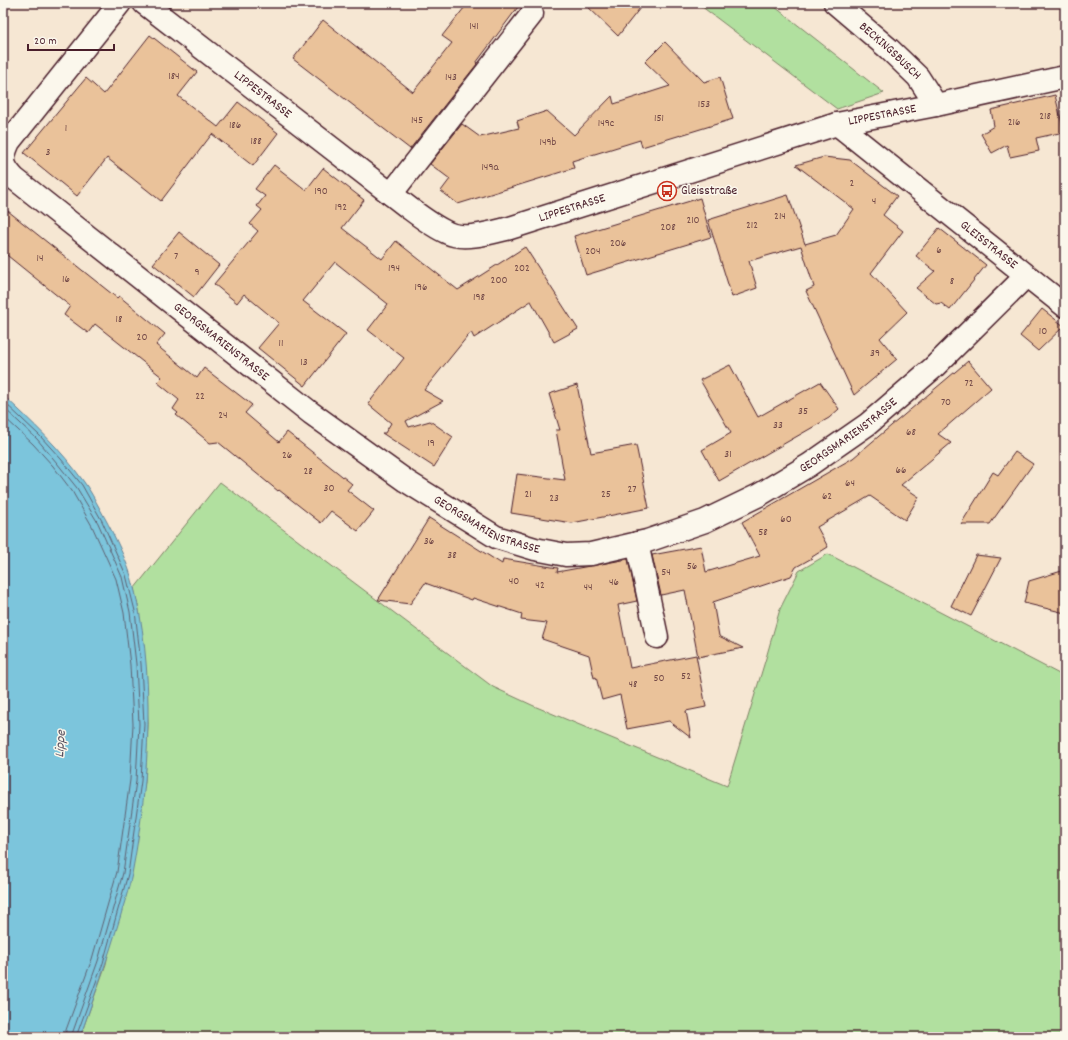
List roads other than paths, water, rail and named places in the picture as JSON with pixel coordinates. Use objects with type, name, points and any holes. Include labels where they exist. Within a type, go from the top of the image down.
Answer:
[{"type":"street","name":"GEORGSMARIENSTRASSE","points":[[120,3],[9,142],[4,152],[3,162],[8,172],[311,413],[406,481],[483,529],[496,537],[528,547],[566,555],[591,554],[637,543],[705,521],[759,495],[868,424],[934,368],[1026,276]]},
{"type":"street","name":"LIPPESTRASSE","points":[[144,3],[432,224],[450,234],[468,236],[483,235],[510,228],[837,124],[936,105],[1065,77]]},
{"type":"street","name":"BECKINGSBUSCH","points":[[835,3],[889,49],[918,77],[936,105]]},
{"type":"street","points":[[391,194],[532,14]]},
{"type":"street","name":"GLEISSTRASSE","points":[[837,124],[1065,306]]},
{"type":"street","points":[[637,543],[657,636]]},
{"type":"water","name":"Lippe","points":[[3,395],[56,447],[75,470],[92,495],[113,533],[131,576],[145,648],[148,724],[146,763],[143,801],[131,880],[106,963],[80,1037],[3,1037]]},
{"type":"place","name":"Gleisstraße","points":[[667,191]]}]
